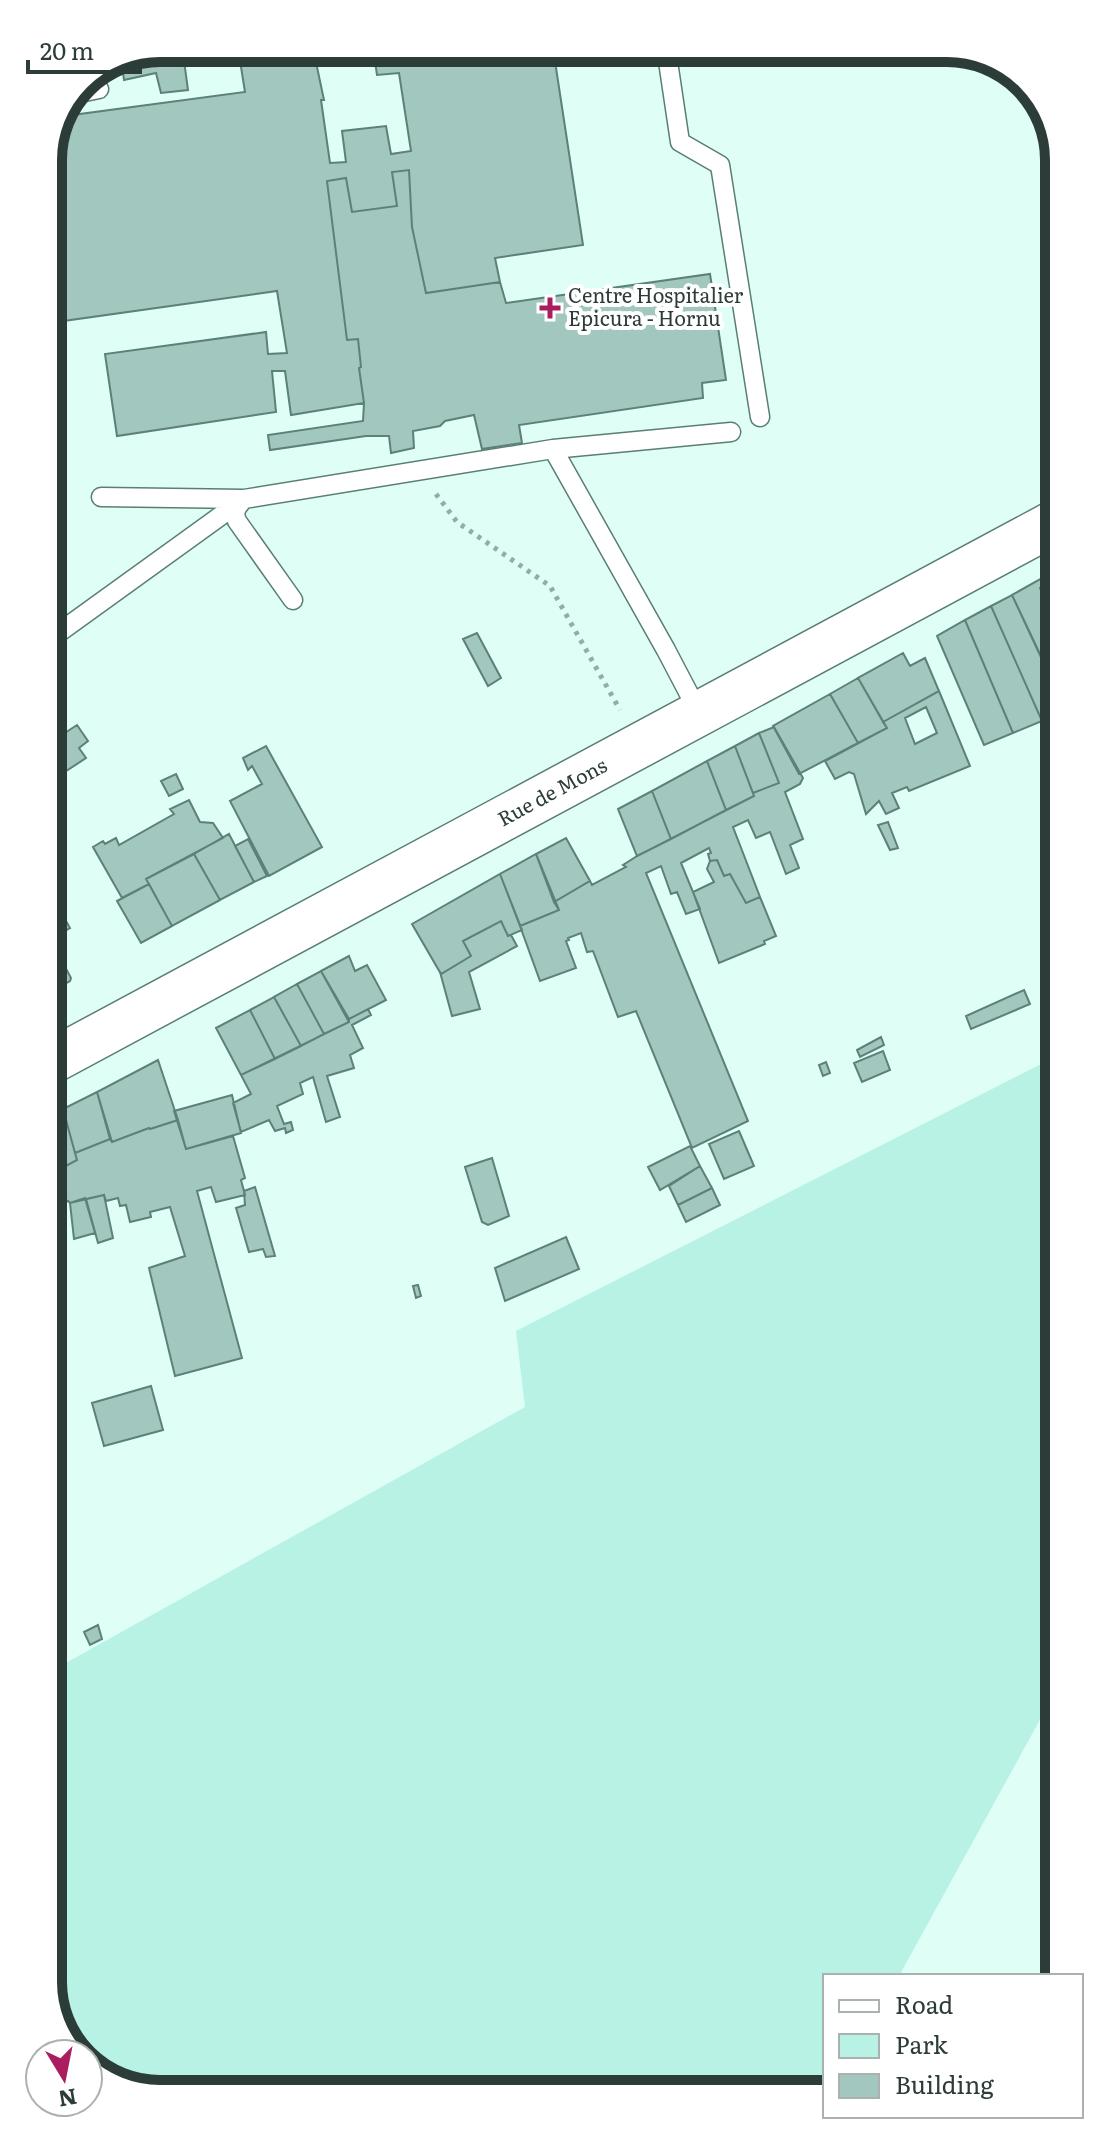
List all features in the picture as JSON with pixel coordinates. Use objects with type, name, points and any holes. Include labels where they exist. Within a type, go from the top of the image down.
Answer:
[{"type":"main road","name":"Rue de Mons","points":[[62,1056],[1045,528]]},
{"type":"lane","points":[[668,62],[680,142],[720,165],[760,417]]},
{"type":"lane","points":[[92,91],[99,89]]},
{"type":"lane","points":[[101,497],[244,499],[553,449],[731,432]]},
{"type":"lane","points":[[553,449],[699,713]]},
{"type":"lane","points":[[244,499],[234,515],[293,600]]},
{"type":"lane","points":[[62,630],[244,499]]},
{"type":"path","points":[[418,471],[457,522],[550,586],[640,745]]},
{"type":"green space","points":[[1045,1062],[1045,1711],[900,1974],[823,1974],[823,2080],[154,2080],[129,2075],[104,2062],[104,2038],[79,2038],[64,2001],[62,1665],[525,1407],[516,1331]]},
{"type":"building","points":[[184,62],[188,90],[161,93],[156,73],[124,80],[123,69],[141,64]]},
{"type":"building","points":[[240,62],[316,62],[324,100],[321,100],[330,163],[346,162],[342,131],[386,126],[391,154],[411,151],[399,73],[377,75],[375,62],[555,62],[583,245],[495,258],[500,282],[426,293],[412,227],[409,170],[392,172],[397,206],[352,212],[346,178],[327,181],[347,340],[358,339],[364,403],[291,415],[285,371],[272,371],[276,412],[117,436],[105,354],[266,332],[268,354],[287,353],[277,291],[62,321],[62,154],[69,123],[74,115],[245,92]]},
{"type":"building","points":[[409,170],[412,227],[426,293],[500,282],[506,303],[710,274],[726,380],[702,383],[703,398],[519,425],[522,443],[482,449],[474,415],[413,431],[414,448],[391,453],[389,436],[366,436],[270,450],[268,435],[363,421],[358,339],[347,340],[327,181],[346,178],[352,212],[397,206],[392,172]]},
{"type":"building","points":[[1045,576],[1045,585],[1040,588],[1045,600],[1045,665],[1012,595]]},
{"type":"building","points":[[1012,595],[1045,666],[1045,729],[1042,721],[991,606]]},
{"type":"building","points":[[991,606],[1042,721],[1013,733],[965,620]]},
{"type":"building","points":[[965,620],[1013,733],[984,745],[937,636]]},
{"type":"building","points":[[477,633],[501,678],[488,686],[463,639]]},
{"type":"building","points":[[903,653],[910,666],[925,658],[939,691],[883,722],[858,678]]},
{"type":"building","points":[[858,678],[887,728],[858,743],[830,694]]},
{"type":"building","points":[[939,691],[970,766],[909,791],[907,787],[892,793],[899,808],[886,814],[879,801],[866,814],[854,774],[849,772],[835,779],[825,761],[887,728],[883,722]],"holes":[[[926,707],[937,733],[915,744],[905,718]]]},
{"type":"building","points":[[830,694],[858,743],[799,774],[773,726]]},
{"type":"building","points":[[77,725],[88,741],[79,748],[86,758],[62,774],[62,735]]},
{"type":"building","points":[[774,727],[803,778],[800,784],[785,792],[803,839],[790,845],[799,868],[786,874],[770,832],[756,838],[748,820],[733,827],[760,897],[746,903],[730,874],[724,876],[717,860],[710,861],[709,848],[681,863],[700,909],[686,914],[677,892],[671,894],[661,866],[646,873],[748,1121],[692,1148],[636,1011],[618,1017],[593,951],[587,952],[581,933],[566,941],[576,968],[540,981],[520,926],[559,910],[554,902],[590,881],[592,885],[626,867],[623,865],[637,856],[754,796],[753,793],[779,783],[759,733]]},
{"type":"building","points":[[759,733],[779,783],[753,793],[735,746]]},
{"type":"building","points":[[266,746],[322,847],[269,876],[230,801],[262,784],[252,766],[248,770],[243,758]]},
{"type":"building","points":[[735,746],[754,796],[726,810],[707,761]]},
{"type":"building","points":[[707,761],[726,810],[671,839],[652,791]]},
{"type":"building","points":[[176,774],[183,789],[169,796],[161,781]]},
{"type":"building","points":[[652,791],[671,839],[637,856],[618,809]]},
{"type":"building","points":[[189,800],[200,822],[213,823],[223,838],[146,879],[149,884],[122,898],[93,847],[116,838],[119,845],[174,814],[170,809]]},
{"type":"building","points":[[888,822],[898,848],[890,850],[878,825]]},
{"type":"building","points":[[229,834],[254,882],[220,900],[194,854]]},
{"type":"building","points":[[566,838],[590,881],[554,902],[536,854]]},
{"type":"building","points":[[248,839],[267,876],[254,882],[235,846]]},
{"type":"building","points":[[194,854],[220,900],[172,926],[146,879]]},
{"type":"building","points":[[536,854],[559,910],[520,926],[500,874]]},
{"type":"building","points":[[717,860],[724,876],[730,874],[746,903],[760,897],[776,936],[764,941],[765,944],[719,963],[693,892],[714,882],[707,869],[710,861]]},
{"type":"building","points":[[500,874],[522,930],[508,936],[501,921],[463,941],[471,956],[441,974],[412,924]]},
{"type":"building","points":[[149,884],[172,926],[141,943],[117,901]]},
{"type":"building","points":[[62,914],[70,928],[62,932]]},
{"type":"building","points":[[501,921],[517,946],[469,972],[480,1009],[452,1016],[440,972],[471,956],[463,941]]},
{"type":"building","points":[[349,956],[355,971],[367,965],[386,1000],[349,1019],[321,971]]},
{"type":"building","points":[[62,961],[71,978],[62,985]]},
{"type":"building","points":[[321,971],[349,1022],[324,1034],[297,984]]},
{"type":"building","points":[[297,984],[324,1034],[301,1046],[274,997]]},
{"type":"building","points":[[1024,990],[1030,1004],[971,1029],[966,1016]]},
{"type":"building","points":[[274,997],[301,1046],[275,1059],[250,1010]]},
{"type":"building","points":[[368,1009],[371,1015],[352,1025],[363,1048],[350,1055],[354,1068],[327,1076],[340,1117],[326,1122],[313,1077],[300,1083],[303,1094],[277,1106],[284,1124],[291,1122],[293,1130],[286,1133],[285,1128],[275,1131],[269,1120],[241,1132],[233,1103],[251,1094],[241,1075],[349,1022],[349,1019]]},
{"type":"building","points":[[250,1010],[275,1059],[241,1075],[216,1028]]},
{"type":"building","points":[[881,1037],[884,1045],[860,1057],[857,1050]]},
{"type":"building","points":[[883,1051],[890,1070],[862,1082],[854,1063]]},
{"type":"building","points":[[158,1060],[178,1120],[112,1142],[97,1092]]},
{"type":"building","points":[[826,1062],[830,1073],[823,1076],[819,1065]]},
{"type":"building","points":[[97,1092],[110,1139],[75,1153],[63,1109]]},
{"type":"building","points":[[232,1095],[241,1133],[186,1149],[174,1111]]},
{"type":"building","points":[[62,1110],[77,1160],[62,1168]]},
{"type":"building","points":[[178,1120],[186,1149],[233,1136],[245,1178],[241,1180],[245,1195],[216,1202],[211,1187],[197,1191],[242,1358],[175,1376],[149,1268],[185,1256],[170,1207],[150,1212],[151,1217],[130,1222],[126,1205],[120,1206],[118,1198],[106,1201],[104,1195],[62,1203],[62,1168],[77,1160],[75,1153],[110,1139],[112,1142]]},
{"type":"building","points":[[739,1131],[754,1166],[724,1179],[709,1144]]},
{"type":"building","points":[[690,1146],[700,1166],[660,1190],[648,1167]]},
{"type":"building","points":[[492,1158],[509,1216],[488,1225],[482,1222],[465,1167]]},
{"type":"building","points":[[700,1166],[712,1188],[678,1205],[669,1186]]},
{"type":"building","points":[[255,1187],[275,1256],[266,1257],[263,1249],[249,1252],[236,1208],[245,1205],[244,1191]]},
{"type":"building","points":[[712,1188],[720,1205],[686,1222],[678,1205]]},
{"type":"building","points":[[104,1195],[113,1238],[98,1243],[86,1199]]},
{"type":"building","points":[[85,1198],[95,1233],[74,1239],[70,1203]]},
{"type":"building","points":[[566,1237],[579,1269],[505,1301],[495,1268]]},
{"type":"building","points":[[418,1285],[421,1296],[416,1298],[413,1286]]},
{"type":"building","points":[[151,1386],[163,1430],[104,1446],[92,1403]]},
{"type":"building","points":[[98,1625],[102,1639],[90,1645],[84,1632]]},
{"type":"place","name":"Centre Hospitalier Epicura - Hornu","points":[[550,308]]}]
